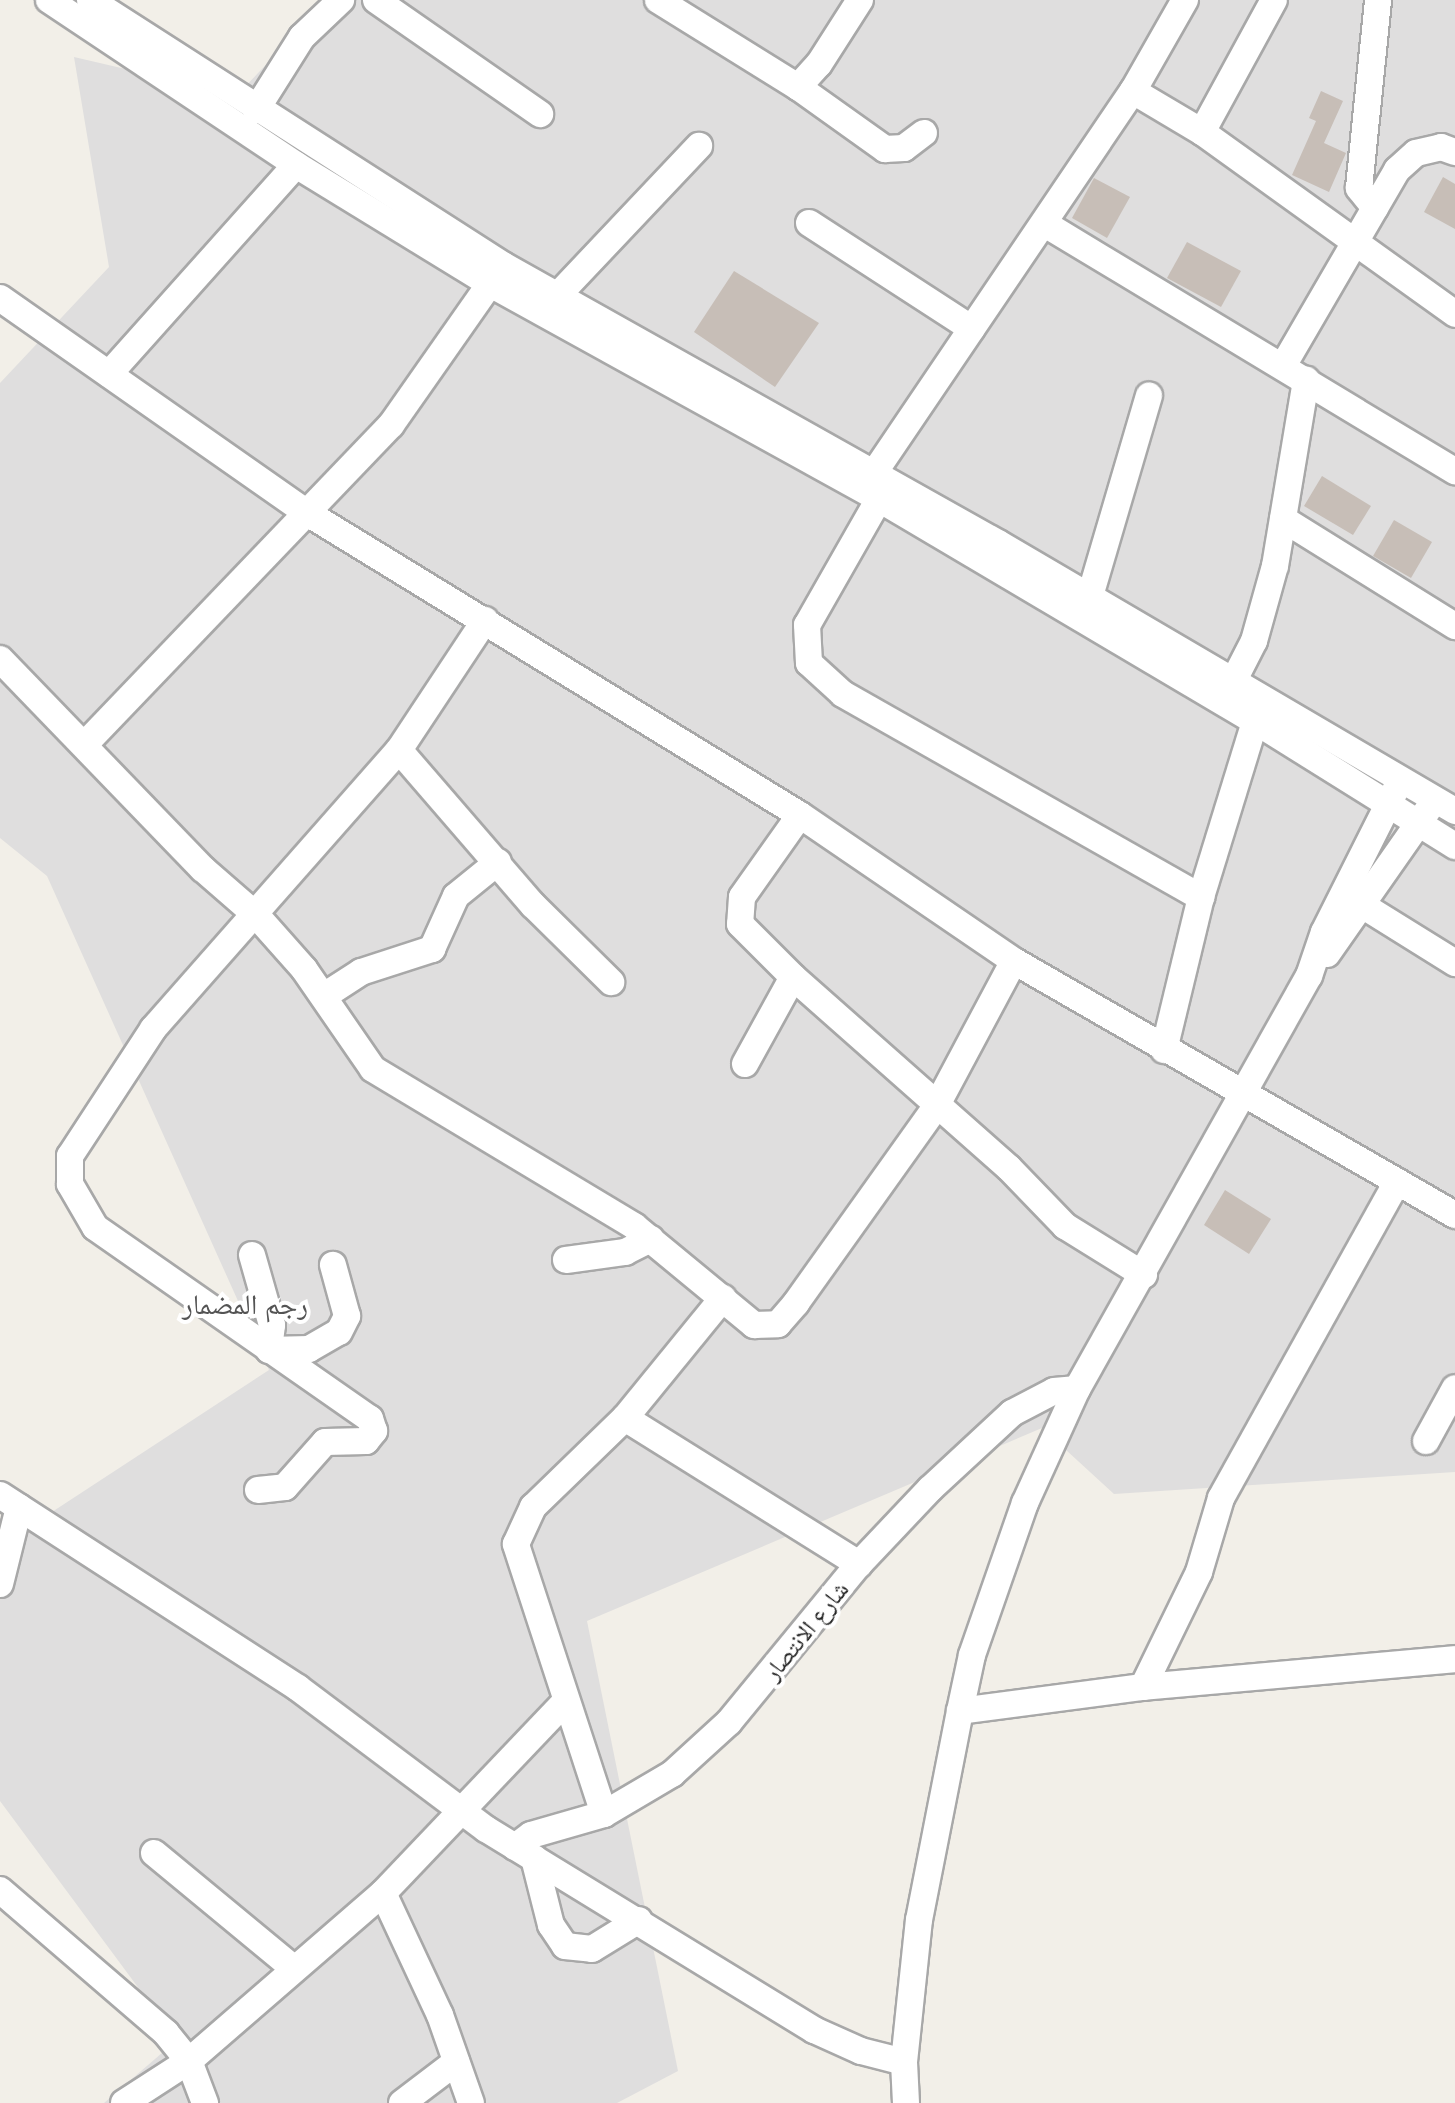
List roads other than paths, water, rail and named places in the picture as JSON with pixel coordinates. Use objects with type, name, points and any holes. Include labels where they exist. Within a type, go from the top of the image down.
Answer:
[{"type":"street","points":[[49,0],[296,165],[497,275],[1255,721],[1395,791],[1444,806]]},
{"type":"street","points":[[90,0],[497,275],[559,294],[1234,680],[1395,791],[1420,825],[1455,846]]},
{"type":"street","points":[[256,110],[302,37],[341,0]]},
{"type":"street","points":[[376,0],[540,114]]},
{"type":"street","points":[[658,0],[798,87],[885,149],[904,148],[924,133]]},
{"type":"street","points":[[798,87],[819,64],[860,0]]},
{"type":"street","points":[[874,473],[1133,91],[1185,0]]},
{"type":"street","points":[[1202,132],[1274,0]]},
{"type":"street","points":[[1375,208],[1359,188],[1378,0]]},
{"type":"street","points":[[1133,91],[1202,132],[1455,314]]},
{"type":"street","points":[[559,294],[699,146]]},
{"type":"street","points":[[1283,366],[1357,246],[1387,184],[1416,153],[1441,147],[1455,152]]},
{"type":"street","points":[[109,374],[296,165]]},
{"type":"street","points":[[809,223],[972,329]]},
{"type":"street","points":[[1045,224],[1455,471]]},
{"type":"street","points":[[85,744],[309,514],[391,425],[497,275]]},
{"type":"street","points":[[0,298],[309,514],[800,815],[1014,961],[1455,1215]]},
{"type":"street","points":[[1234,680],[1258,628],[1283,519],[1306,380]]},
{"type":"street","points":[[1090,596],[1149,396]]},
{"type":"street","points":[[879,499],[807,625],[809,663],[843,694],[1201,897]]},
{"type":"street","points":[[1283,519],[1455,626]]},
{"type":"street","points":[[258,1490],[285,1487],[325,1442],[355,1445],[374,1431],[370,1419],[95,1227],[75,1196],[67,1170],[74,1148],[153,1029],[213,956],[257,916],[399,750],[485,620]]},
{"type":"street","points":[[0,659],[11,683],[85,744],[203,869],[257,916],[324,996],[357,1050],[389,1082],[651,1239],[754,1325],[778,1324],[787,1315],[937,1105],[1014,961]]},
{"type":"street","points":[[1164,1050],[1201,897],[1255,721]]},
{"type":"street","points":[[399,750],[498,862],[611,982]]},
{"type":"street","points":[[1309,976],[1324,932],[1395,791]]},
{"type":"street","points":[[906,2103],[904,2062],[919,1920],[960,1711],[972,1655],[1025,1503],[1077,1389],[1144,1275],[1309,976],[1420,825],[1444,806]]},
{"type":"street","points":[[800,815],[742,897],[737,914],[747,932],[1065,1226],[1144,1275]]},
{"type":"street","points":[[324,996],[361,972],[432,949],[456,896],[498,862]]},
{"type":"street","points":[[1362,905],[1455,963]]},
{"type":"street","points":[[745,1064],[793,977]]},
{"type":"street","points":[[1143,1687],[1199,1572],[1221,1498],[1397,1182]]},
{"type":"street","points":[[566,1260],[625,1252],[651,1239]]},
{"type":"street","points":[[252,1255],[272,1325],[269,1350]]},
{"type":"street","points":[[269,1350],[309,1349],[339,1332],[347,1316],[333,1265]]},
{"type":"street","points":[[604,1814],[516,1544],[533,1507],[625,1418],[723,1298]]},
{"type":"street","points":[[1426,1441],[1455,1388]]},
{"type":"street","name":"شارع الانتصار","points":[[525,1852],[531,1835],[604,1814],[644,1795],[721,1730],[859,1564],[1012,1413],[1054,1391],[1077,1389]]},
{"type":"street","points":[[625,1418],[859,1564]]},
{"type":"street","points":[[0,1584],[10,1501],[298,1688],[461,1813],[814,2030],[861,2051],[904,2062]]},
{"type":"street","points":[[960,1711],[1143,1687],[1455,1659]]},
{"type":"street","points":[[124,2103],[189,2061],[292,1967],[383,1893],[566,1701]]},
{"type":"street","points":[[525,1852],[551,1925],[565,1946],[592,1949],[639,1920]]},
{"type":"street","points":[[154,1853],[292,1967]]},
{"type":"street","points":[[0,1890],[141,2009],[189,2061],[205,2103]]},
{"type":"street","points":[[383,1893],[471,2103]]},
{"type":"street","points":[[402,2103],[456,2062]]},
{"type":"district","name":"رجم المضمار","points":[[245,1303]]}]
